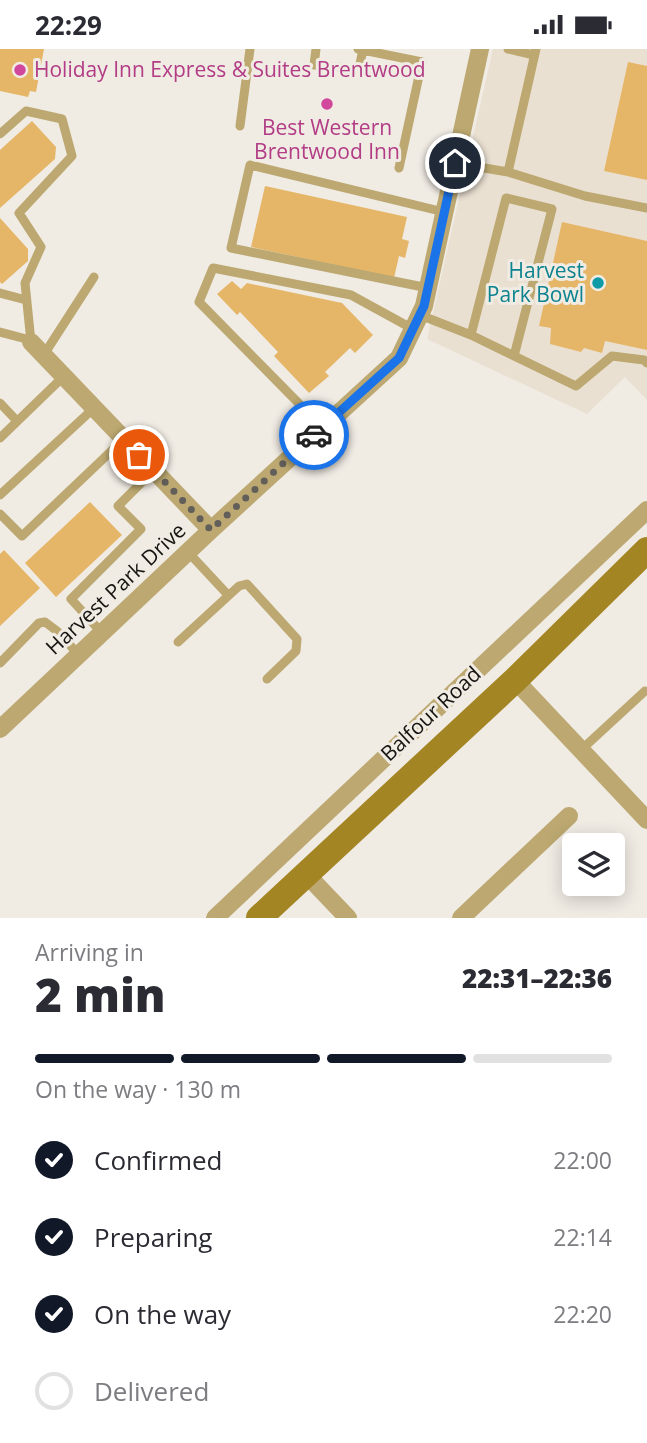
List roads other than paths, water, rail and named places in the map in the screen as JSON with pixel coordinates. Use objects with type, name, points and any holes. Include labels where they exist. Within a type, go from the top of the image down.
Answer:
[{"type":"street","name":"Harvest Park Drive","points":[[0,729],[399,358],[428,288],[480,49]]},
{"type":"street","points":[[31,341],[211,530]]},
{"type":"street","name":"Balfour Road","points":[[215,918],[647,510]]},
{"type":"street","name":"Balfour Road","points":[[259,918],[515,680],[647,550]]},
{"type":"street","points":[[515,680],[647,820]]},
{"type":"street","points":[[461,918],[569,816]]},
{"type":"street","points":[[306,874],[348,918]]},
{"type":"lane","points":[[240,126],[250,49]]},
{"type":"lane","points":[[316,49],[314,65],[359,69],[363,49]]},
{"type":"lane","points":[[358,49],[422,62],[399,168]]},
{"type":"lane","points":[[508,49],[535,52],[508,172]]},
{"type":"lane","points":[[0,135],[26,111],[62,119],[72,156],[19,213],[41,247],[25,283],[31,341],[0,332]]},
{"type":"lane","points":[[455,163],[508,172],[585,196],[647,208]]},
{"type":"lane","points":[[428,288],[231,248],[250,165],[444,212]]},
{"type":"lane","points":[[471,335],[506,198],[552,209],[514,356]]},
{"type":"lane","points":[[323,428],[199,302],[213,268],[352,295],[416,322],[471,335],[576,386],[612,356],[644,360],[647,363]]},
{"type":"lane","points":[[43,356],[94,277]]},
{"type":"lane","points":[[0,293],[26,300]]},
{"type":"lane","points":[[0,438],[64,377]]},
{"type":"lane","points":[[0,403],[17,421]]},
{"type":"lane","points":[[0,495],[94,408]]},
{"type":"lane","points":[[0,514],[22,536],[124,439]]},
{"type":"lane","points":[[103,632],[71,599],[141,529],[118,506],[154,470]]},
{"type":"lane","points":[[188,552],[228,595]]},
{"type":"lane","points":[[178,642],[228,595],[239,586],[247,584],[296,639],[296,651],[267,679]]},
{"type":"lane","points":[[0,663],[39,624],[45,622],[79,655]]},
{"type":"lane","points":[[581,750],[645,691]]},
{"type":"place","name":"Holiday Inn Express & Suites Brentwood","points":[[20,70]]},
{"type":"place","name":"Best Western Brentwood Inn","points":[[327,104]]},
{"type":"place","name":"Harvest Park Bowl","points":[[598,283]]}]
